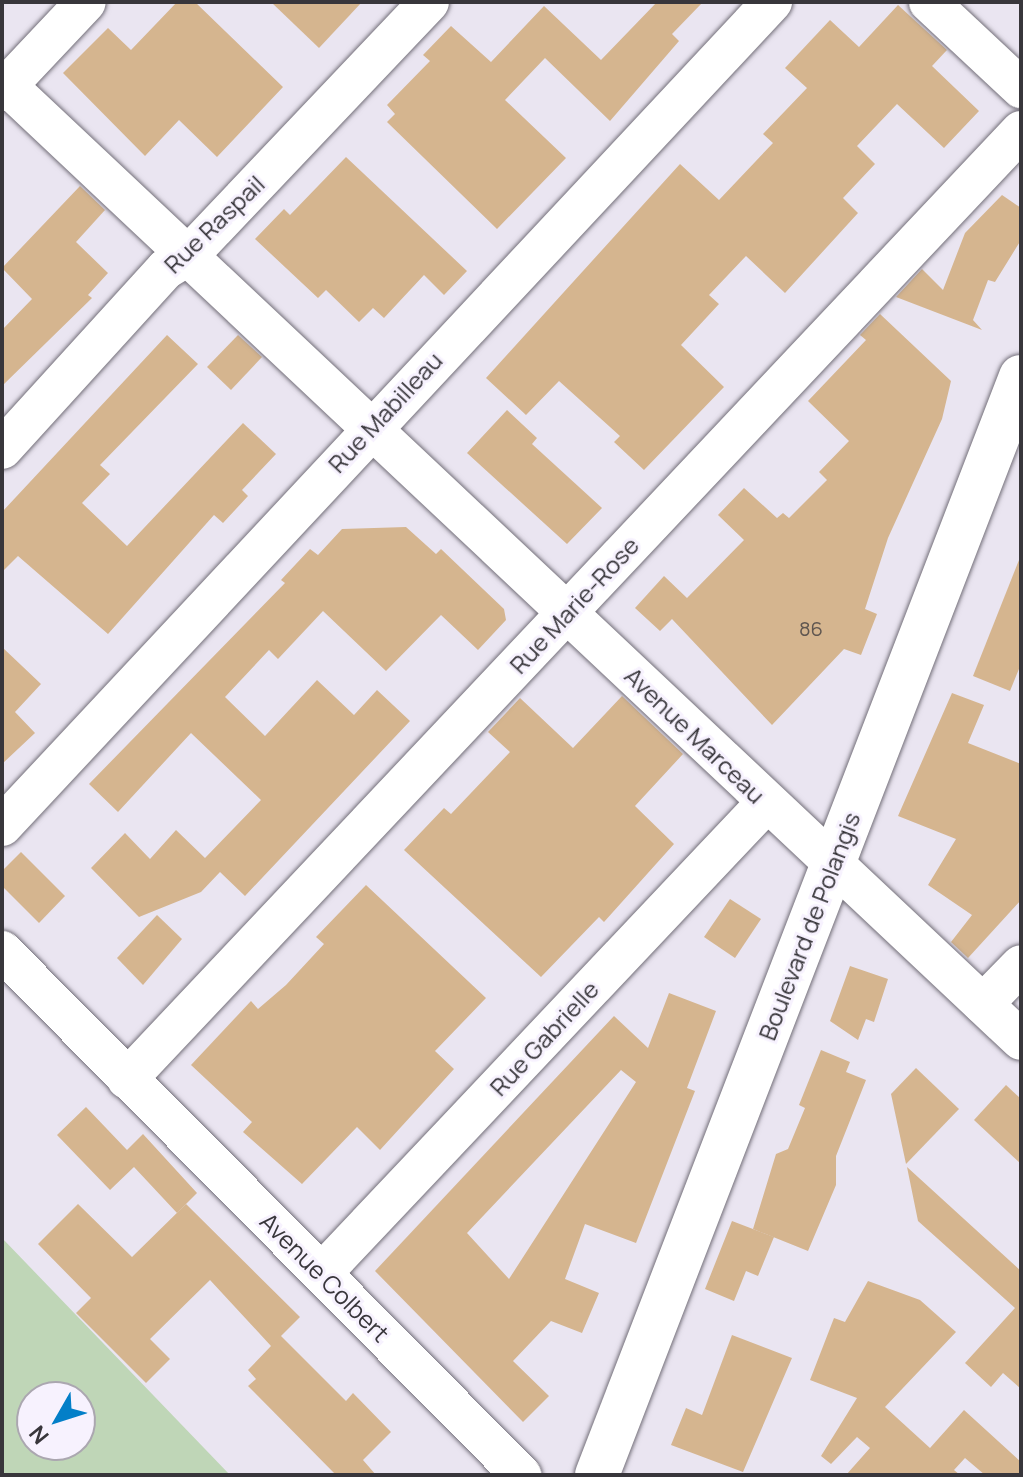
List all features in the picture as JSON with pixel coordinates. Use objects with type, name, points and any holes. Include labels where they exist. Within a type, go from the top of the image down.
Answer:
[{"type":"street","points":[[4,86],[86,2]]},
{"type":"street","name":"Rue Raspail","points":[[2,449],[166,269],[188,256],[429,2]]},
{"type":"street","name":"Rue Mabilleau","points":[[2,826],[368,429],[772,2]]},
{"type":"street","points":[[929,2],[1021,88]]},
{"type":"street","name":"Avenue Marceau","points":[[4,86],[1021,1040]]},
{"type":"street","name":"Rue Marie-Rose","points":[[127,1079],[1021,131]]},
{"type":"street","name":"Boulevard de Polangis","points":[[597,1475],[835,866],[1021,377]]},
{"type":"street","name":"Rue Gabrielle","points":[[322,1273],[766,803]]},
{"type":"street","name":"Avenue Colbert","points":[[2,951],[521,1475]]},
{"type":"street","points":[[983,1004],[1021,965]]},
{"type":"green space","points":[[2,1238],[230,1475],[2,1475]]},
{"type":"building","points":[[177,2],[195,2],[283,87],[217,157],[179,120],[145,156],[63,73],[108,28],[131,50]]},
{"type":"building","points":[[271,2],[362,2],[319,48]]},
{"type":"building","points":[[657,2],[703,2],[672,34],[679,41],[610,121],[545,58],[505,100],[566,158],[497,229],[387,122],[395,114],[387,105],[430,61],[423,55],[451,26],[491,62],[544,6],[601,60]]},
{"type":"building","points":[[898,5],[947,50],[932,66],[979,111],[944,148],[897,104],[857,146],[875,164],[843,198],[858,213],[785,293],[746,256],[709,295],[719,304],[681,345],[724,387],[644,470],[614,442],[620,436],[559,381],[526,415],[486,378],[680,164],[719,200],[773,143],[763,134],[807,88],[785,68],[830,20],[859,47]]},
{"type":"building","points":[[346,157],[467,271],[444,295],[424,275],[384,318],[373,308],[359,322],[326,290],[318,298],[255,239],[284,209],[290,215]]},
{"type":"building","points":[[80,186],[105,210],[76,242],[108,273],[88,295],[92,298],[2,386],[2,330],[32,299],[2,268]]},
{"type":"building","points":[[1002,195],[1021,208],[1021,240],[995,282],[988,280],[973,320],[982,330],[896,297],[922,269],[943,290],[965,233]]},
{"type":"building","points":[[880,314],[951,381],[942,419],[888,538],[865,609],[877,614],[861,655],[844,649],[772,725],[672,619],[660,631],[635,608],[664,576],[687,598],[744,540],[718,515],[744,488],[777,518],[783,513],[789,518],[827,480],[819,472],[849,441],[808,401],[866,340],[860,335]]},
{"type":"building","points":[[167,335],[198,364],[100,465],[110,474],[82,503],[127,546],[243,423],[276,454],[242,490],[248,496],[223,523],[214,515],[108,634],[18,556],[2,572],[2,512]]},
{"type":"building","points":[[238,335],[262,357],[231,390],[207,367]]},
{"type":"building","points":[[507,410],[537,438],[532,444],[602,508],[567,544],[467,453]]},
{"type":"building","points":[[406,527],[436,554],[441,549],[504,609],[506,620],[478,650],[441,615],[386,671],[323,611],[278,659],[269,650],[225,697],[265,736],[317,680],[354,715],[377,690],[410,721],[245,896],[220,872],[201,892],[139,917],[91,868],[125,833],[150,859],[176,830],[205,858],[261,800],[191,733],[118,812],[89,784],[285,583],[281,580],[310,549],[318,555],[342,529]]},
{"type":"building","points":[[1019,560],[1021,664],[1010,691],[973,676]]},
{"type":"building","points":[[2,647],[41,684],[15,712],[35,733],[2,764]]},
{"type":"building","points":[[952,693],[984,705],[968,743],[1021,764],[1021,900],[968,958],[951,942],[972,915],[928,885],[956,839],[898,816]]},
{"type":"building","points":[[622,696],[683,754],[635,806],[674,844],[604,922],[599,917],[541,977],[404,850],[444,808],[451,814],[510,752],[488,732],[520,698],[573,748]]},
{"type":"building","points":[[21,852],[65,896],[39,923],[2,886],[2,871]]},
{"type":"building","points":[[366,885],[486,998],[435,1051],[454,1069],[380,1150],[357,1127],[302,1184],[243,1132],[252,1122],[191,1065],[251,1001],[258,1009],[286,985],[324,944],[316,937]]},
{"type":"building","points":[[730,899],[761,919],[735,958],[704,937]]},
{"type":"building","points":[[157,915],[182,939],[143,985],[117,958]]},
{"type":"building","points":[[850,966],[888,979],[874,1022],[866,1019],[858,1040],[830,1021]]},
{"type":"building","points":[[669,993],[716,1011],[687,1088],[695,1091],[636,1243],[585,1224],[565,1279],[599,1293],[582,1333],[551,1321],[513,1361],[549,1396],[523,1422],[375,1271],[614,1016],[648,1048]],"holes":[[[621,1070],[636,1082],[509,1279],[467,1233]]]},
{"type":"building","points":[[821,1050],[850,1062],[846,1072],[866,1080],[836,1156],[836,1185],[808,1251],[753,1229],[776,1154],[788,1149],[805,1108],[799,1105]]},
{"type":"building","points":[[916,1068],[959,1109],[906,1164],[891,1094]]},
{"type":"building","points":[[1006,1085],[1021,1099],[1021,1164],[974,1120]]},
{"type":"building","points":[[86,1107],[127,1150],[143,1134],[197,1193],[177,1213],[134,1167],[110,1190],[57,1135]]},
{"type":"building","points":[[907,1167],[1021,1271],[1021,1389],[1003,1373],[991,1387],[965,1363],[1015,1308],[918,1221]]},
{"type":"building","points":[[78,1204],[132,1257],[186,1204],[300,1317],[281,1336],[346,1401],[353,1393],[391,1432],[363,1460],[376,1475],[336,1475],[248,1386],[256,1379],[248,1370],[271,1346],[210,1280],[150,1339],[170,1359],[146,1383],[76,1313],[91,1298],[38,1244]]},
{"type":"building","points":[[732,1221],[774,1237],[758,1276],[746,1271],[734,1301],[705,1289]]},
{"type":"building","points":[[868,1281],[920,1300],[956,1332],[885,1407],[930,1448],[964,1410],[1021,1462],[1021,1475],[985,1475],[965,1458],[954,1470],[960,1475],[846,1475],[870,1448],[857,1437],[831,1464],[821,1456],[857,1398],[810,1380],[834,1318],[845,1322]]},
{"type":"building","points":[[732,1335],[792,1358],[743,1472],[671,1445],[686,1408],[702,1415]]}]
